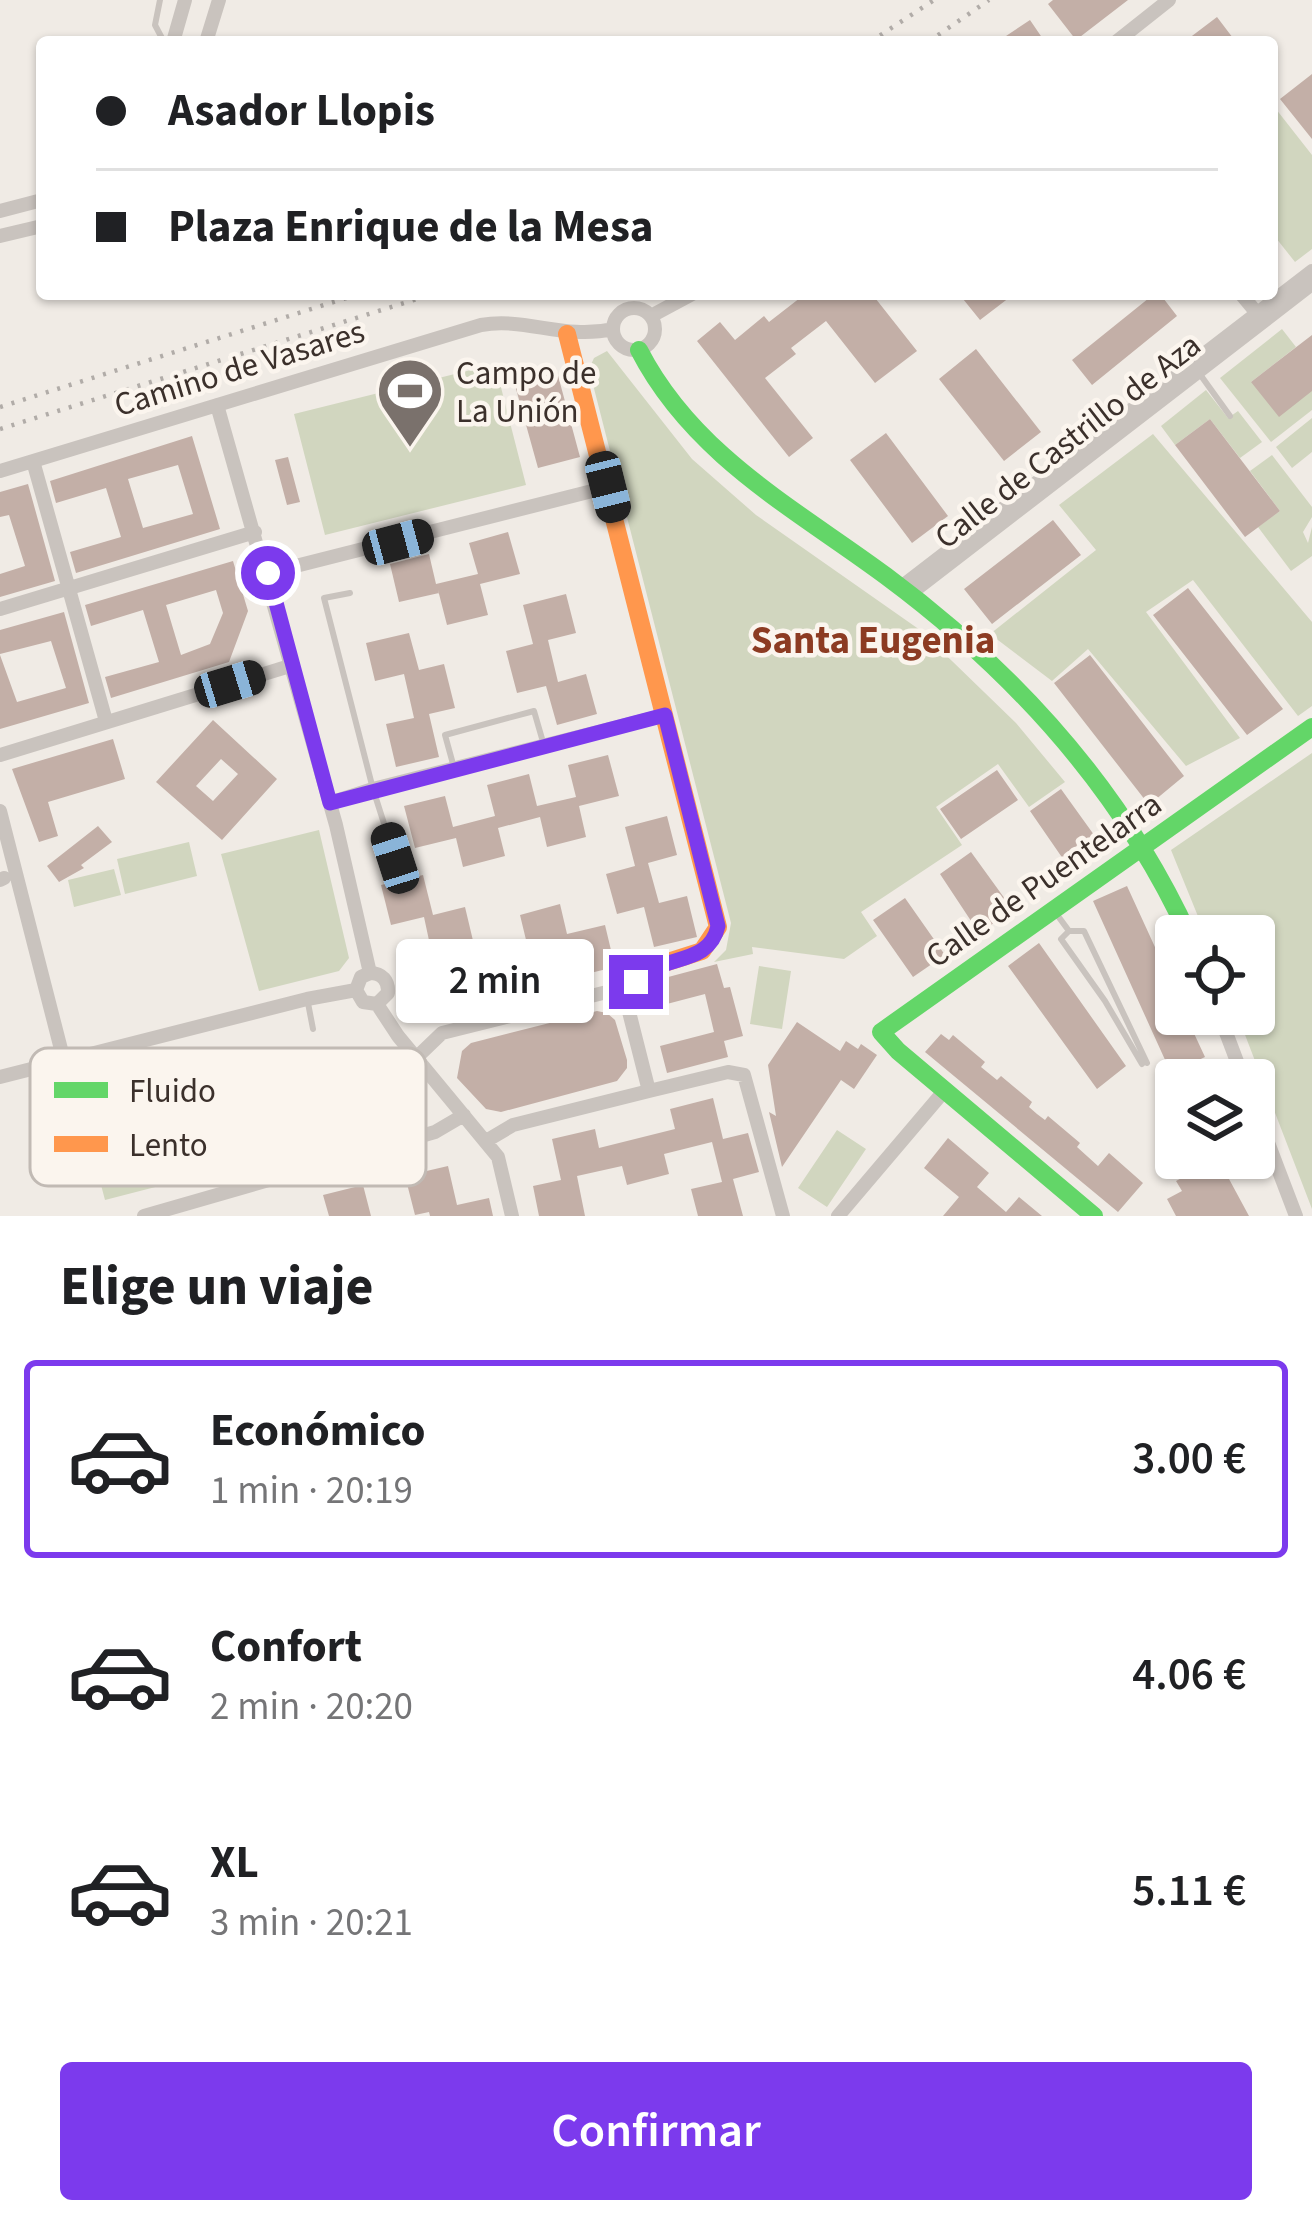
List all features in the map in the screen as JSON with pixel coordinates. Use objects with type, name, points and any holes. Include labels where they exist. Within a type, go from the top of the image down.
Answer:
[{"type":"street","points":[[175,36],[185,0]]},
{"type":"street","points":[[208,36],[219,0]]},
{"type":"street","points":[[1124,36],[1169,0]]},
{"type":"street","points":[[0,211],[36,202]]},
{"type":"street","points":[[0,236],[36,227]]},
{"type":"street","name":"Calle de Castrillo de Aza","points":[[1278,296],[1312,271]]},
{"type":"street","name":"Calle de Castrillo de Aza","points":[[906,591],[1312,284]]},
{"type":"street","points":[[651,316],[681,300]]},
{"type":"street","points":[[1246,300],[1256,312]]},
{"type":"street","name":"Calle de Castrillo de Aza","points":[[906,591],[1272,300]]},
{"type":"street","points":[[627,309],[644,310],[651,316],[653,339],[639,350],[623,348],[613,329],[616,320],[627,309]]},
{"type":"street","name":"Camino de Vasares","points":[[0,471],[481,325],[498,323],[567,334],[613,329]]},
{"type":"street","points":[[426,1048],[442,1033],[623,988],[652,967],[702,953],[714,941],[718,926],[567,334]]},
{"type":"street","points":[[639,350],[674,404],[735,467],[906,591],[980,655],[1046,722],[1142,846],[1180,915]]},
{"type":"street","points":[[218,404],[330,803],[370,973]]},
{"type":"street","points":[[32,461],[106,721]]},
{"type":"street","points":[[268,573],[608,487]]},
{"type":"street","points":[[0,609],[255,532]]},
{"type":"street","points":[[0,755],[293,665]]},
{"type":"street","points":[[330,803],[665,715]]},
{"type":"street","name":"Calle de Puentelarra","points":[[1094,1216],[881,1032],[1312,727]]},
{"type":"street","points":[[0,811],[34,977],[59,1048]]},
{"type":"street","points":[[356,990],[362,977],[380,975],[388,993],[377,1004]]},
{"type":"street","points":[[623,988],[649,1090]]},
{"type":"street","points":[[115,1048],[356,990]]},
{"type":"street","points":[[356,990],[363,1002],[377,1004],[409,1048]]},
{"type":"street","points":[[0,1076],[30,1069]]},
{"type":"street","points":[[426,1070],[498,1157],[512,1216]]},
{"type":"street","points":[[486,1141],[513,1125],[649,1090],[728,1072],[744,1076],[783,1216]]},
{"type":"street","points":[[838,1216],[945,1090]]},
{"type":"street","points":[[426,1135],[464,1115]]},
{"type":"street","points":[[1275,1161],[1296,1216]]},
{"type":"street","points":[[144,1216],[248,1186]]},
{"type":"lane","points":[[160,0],[155,25],[161,36]]},
{"type":"lane","points":[[1199,373],[1230,416]]},
{"type":"lane","points":[[350,592],[324,598],[395,858]]},
{"type":"lane","points":[[454,768],[446,735],[535,711],[544,746]]},
{"type":"lane","points":[[1053,909],[1069,931]]},
{"type":"lane","points":[[1069,931],[1084,931],[1144,1063],[1105,1000],[1070,957],[1061,939],[1069,931]]},
{"type":"lane","points":[[307,999],[313,1029]]},
{"type":"green space","points":[[1278,112],[1312,155],[1312,249],[1295,262],[1278,241]]},
{"type":"green space","points":[[1282,329],[1296,347],[1251,382],[1312,391],[1312,410],[1271,442],[1220,378]]},
{"type":"green space","points":[[607,351],[692,459],[756,515],[920,630],[1016,723],[1065,782],[1029,807],[998,764],[936,807],[962,845],[861,912],[877,936],[844,959],[752,947],[753,954],[714,962],[726,950],[731,923],[589,369],[594,358]]},
{"type":"green space","name":"Campo de La Unión","points":[[495,364],[526,485],[325,535],[294,414]]},
{"type":"green space","points":[[1206,390],[1228,418],[1238,411],[1262,442],[1240,458],[1210,419],[1175,445],[1161,426]]},
{"type":"green space","points":[[1312,418],[1312,452],[1292,468],[1276,447]]},
{"type":"green space","points":[[1153,434],[1312,622],[1312,706],[1298,716],[1193,580],[1146,612],[1240,738],[1186,766],[1088,649],[1052,681],[990,634],[1096,550],[1059,505]]},
{"type":"green space","points":[[1272,455],[1312,507],[1303,532],[1308,543],[1312,527],[1312,556],[1291,571],[1258,527],[1280,511],[1250,471]]},
{"type":"green space","points":[[1312,753],[1312,1209],[1275,1113],[1275,1059],[1254,1059],[1245,1035],[1275,1035],[1275,915],[1197,915],[1171,850]]},
{"type":"green space","points":[[319,830],[349,958],[339,971],[259,991],[221,854]]},
{"type":"green space","points":[[189,842],[197,876],[125,894],[117,859]]},
{"type":"green space","points":[[114,869],[121,895],[74,907],[68,880]]},
{"type":"green space","points":[[759,966],[791,971],[782,1029],[750,1024]]},
{"type":"green space","points":[[837,1130],[866,1149],[827,1207],[798,1188]]},
{"type":"green space","points":[[101,1186],[159,1186],[105,1200]]},
{"type":"building","points":[[1053,0],[1128,0],[1081,36],[1073,36],[1048,4]]},
{"type":"building","points":[[1217,17],[1231,36],[1192,36]]},
{"type":"building","points":[[1030,20],[1041,36],[1006,36]]},
{"type":"building","points":[[1312,74],[1312,139],[1280,99]]},
{"type":"building","points":[[797,300],[877,300],[917,351],[875,383],[826,321],[791,348],[796,354],[765,378],[813,438],[789,457],[697,341],[720,322],[735,340],[764,316],[769,322]]},
{"type":"building","points":[[964,300],[1006,300],[980,320]]},
{"type":"building","points":[[1147,300],[1165,300],[1177,316],[1092,385],[1072,360]]},
{"type":"building","points":[[1312,335],[1312,391],[1279,417],[1251,382]]},
{"type":"building","points":[[976,349],[1041,432],[1004,461],[939,379]]},
{"type":"building","points":[[556,368],[580,457],[538,468],[513,378]]},
{"type":"building","points":[[1210,419],[1280,511],[1245,537],[1175,445]]},
{"type":"building","points":[[886,433],[948,516],[912,543],[850,460]]},
{"type":"building","points":[[192,436],[220,529],[76,573],[70,552],[121,537],[106,488],[56,503],[50,481]],"holes":[[[178,465],[193,514],[143,528],[128,479]]]},
{"type":"building","points":[[288,457],[300,502],[287,505],[275,460]]},
{"type":"building","points":[[28,484],[55,581],[0,597],[0,574],[25,566],[9,515],[0,517],[0,492]]},
{"type":"building","points":[[1053,520],[1081,555],[992,624],[964,589]]},
{"type":"building","points":[[508,532],[520,574],[480,584],[488,615],[447,625],[439,593],[399,602],[390,564],[429,554],[436,584],[478,574],[469,543]]},
{"type":"building","points":[[233,561],[248,611],[229,662],[111,698],[105,677],[159,662],[143,610],[91,626],[85,605]],"holes":[[[216,590],[223,613],[210,644],[181,655],[166,605]]]},
{"type":"building","points":[[1188,588],[1283,709],[1247,735],[1153,615]]},
{"type":"building","points":[[566,594],[576,633],[548,640],[558,682],[586,674],[597,714],[557,725],[546,686],[517,693],[506,651],[533,644],[523,605]]},
{"type":"building","points":[[64,612],[89,703],[0,729],[0,655],[17,702],[66,688],[51,641],[0,654],[0,630]]},
{"type":"building","points":[[409,633],[419,670],[444,664],[455,708],[429,714],[439,757],[396,767],[386,724],[414,718],[404,674],[375,681],[366,643]]},
{"type":"building","points":[[1090,655],[1184,776],[1149,805],[1054,683]]},
{"type":"building","points":[[213,720],[277,779],[222,840],[156,782]],"holes":[[[221,759],[238,774],[213,801],[196,786]]]},
{"type":"building","points":[[113,739],[125,779],[48,802],[58,836],[39,842],[12,769]]},
{"type":"building","points":[[608,755],[619,796],[579,806],[586,837],[547,847],[540,817],[498,828],[505,856],[463,867],[456,838],[415,848],[404,806],[445,796],[453,827],[495,816],[487,785],[529,774],[537,806],[576,797],[568,765]]},
{"type":"building","points":[[997,770],[1018,800],[961,839],[940,809]]},
{"type":"building","points":[[1061,789],[1102,846],[1070,869],[1030,811]]},
{"type":"building","points":[[667,816],[677,855],[648,863],[659,903],[687,896],[697,937],[654,947],[644,907],[617,914],[606,874],[635,866],[625,827]]},
{"type":"building","points":[[98,826],[112,842],[81,865],[84,868],[59,882],[47,866]]},
{"type":"building","points":[[971,852],[1013,910],[979,933],[940,874]]},
{"type":"building","points":[[423,875],[433,915],[465,907],[475,949],[449,955],[458,996],[413,1006],[404,965],[433,959],[424,917],[391,925],[381,885]]},
{"type":"building","points":[[1127,886],[1155,947],[1155,1035],[1195,1035],[1205,1057],[1165,1059],[1093,901]]},
{"type":"building","points":[[905,898],[945,955],[913,977],[873,920]]},
{"type":"building","points":[[560,904],[567,934],[605,925],[615,967],[578,976],[570,945],[530,956],[538,988],[497,998],[486,955],[527,944],[520,915]]},
{"type":"building","points":[[1039,943],[1126,1066],[1097,1089],[1008,966]]},
{"type":"building","points":[[717,964],[724,988],[730,987],[743,1036],[724,1041],[728,1057],[667,1073],[660,1046],[714,1032],[705,994],[663,1005],[657,980]]},
{"type":"building","points":[[597,1011],[615,1020],[627,1060],[617,1081],[501,1112],[486,1109],[457,1078],[462,1051],[471,1043]]},
{"type":"building","points":[[797,1022],[840,1051],[846,1041],[877,1055],[854,1089],[841,1080],[782,1167],[769,1112],[776,1116],[768,1065]]},
{"type":"building","points":[[941,1034],[949,1040],[953,1035],[985,1062],[981,1067],[997,1080],[1001,1076],[1032,1102],[1029,1107],[1037,1114],[1045,1120],[1048,1116],[1080,1143],[1077,1147],[1098,1166],[1109,1153],[1143,1183],[1118,1212],[925,1052]]},
{"type":"building","points":[[713,1098],[723,1139],[748,1133],[759,1172],[733,1179],[743,1216],[698,1216],[691,1189],[722,1182],[712,1142],[664,1154],[669,1174],[627,1185],[622,1166],[577,1176],[585,1216],[539,1216],[533,1186],[561,1180],[552,1139],[595,1129],[599,1148],[675,1129],[670,1109]]},
{"type":"building","points":[[948,1138],[989,1173],[977,1187],[1006,1212],[1019,1197],[1042,1216],[943,1216],[959,1197],[924,1168]]},
{"type":"building","points":[[448,1166],[457,1205],[489,1198],[493,1216],[415,1215],[408,1186],[426,1186],[426,1171]]},
{"type":"building","points":[[1229,1179],[1249,1216],[1176,1216],[1167,1199],[1182,1191],[1176,1181]]},
{"type":"building","points":[[363,1186],[371,1216],[329,1216],[323,1195]]},
{"type":"railway","points":[[879,36],[934,0]]},
{"type":"railway","points":[[937,36],[989,0]]},
{"type":"railway","points":[[0,407],[340,300]]},
{"type":"railway","points":[[0,429],[414,300]]},
{"type":"traffic: fast","points":[[639,350],[661,387],[717,450],[933,613],[1020,693],[1097,783],[1178,915]]},
{"type":"traffic: fast","points":[[1094,1216],[881,1032],[1312,727]]},
{"type":"traffic: slow","points":[[567,334],[718,927],[702,951],[655,966],[623,988]]},
{"type":"place","name":"Campo de La Unión","points":[[410,450]]},
{"type":"district","name":"Santa Eugenia","points":[[873,639]]},
{"type":"route","points":[[268,573],[330,803],[665,715],[718,926],[714,941],[702,953],[645,970],[636,982]]}]
